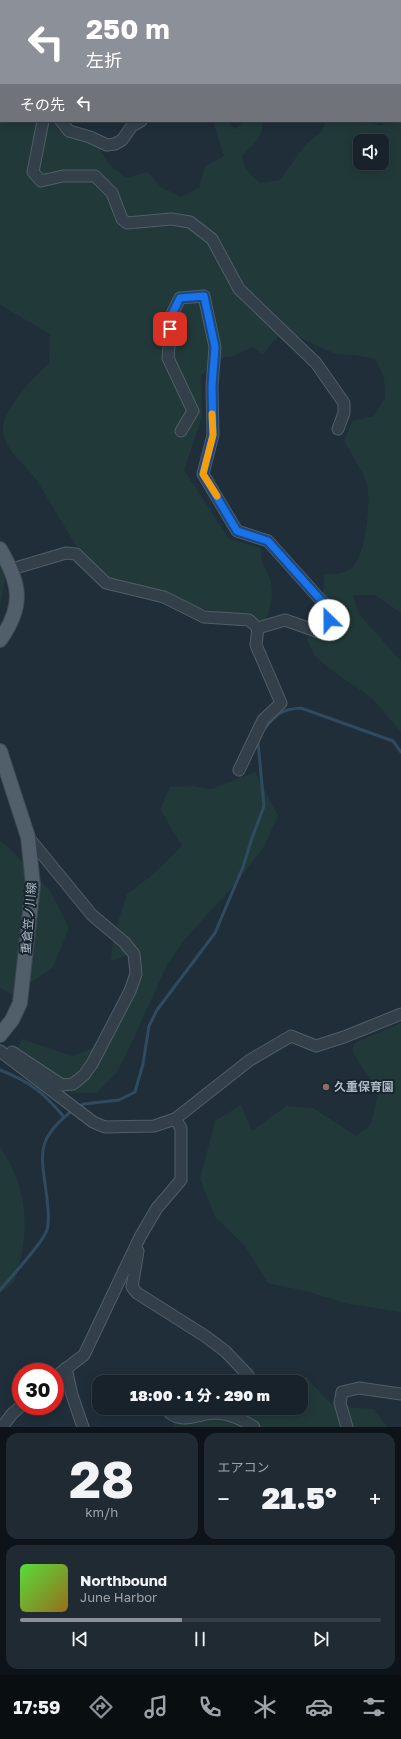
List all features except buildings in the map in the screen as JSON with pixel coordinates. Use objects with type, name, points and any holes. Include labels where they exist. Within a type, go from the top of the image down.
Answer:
[{"type":"main road","points":[[0,549],[12,569],[17,589],[17,601],[12,619],[0,640]]},
{"type":"main road","name":"重倉笠ノ川線","points":[[0,751],[28,837],[33,885],[24,980],[20,1003],[12,1020],[0,1035]]},
{"type":"street","points":[[44,122],[34,172],[41,181],[63,176],[96,176],[112,193],[122,219],[127,223],[171,219],[190,222],[212,239],[239,289],[316,363],[344,403],[344,413],[338,429]]},
{"type":"street","points":[[62,122],[69,131],[90,137],[107,145],[115,144],[122,140],[132,126],[139,122]]},
{"type":"street","points":[[182,431],[193,411],[168,358],[172,314],[180,298],[204,296],[215,347],[212,386],[213,435],[203,474],[237,531],[268,541],[327,607],[329,620],[319,632],[284,620],[258,628]]},
{"type":"street","points":[[12,569],[66,553],[76,554],[106,583],[164,597],[204,617],[249,620],[258,628]]},
{"type":"street","points":[[239,770],[263,720],[281,703],[256,645],[258,628]]},
{"type":"street","points":[[0,1048],[10,1051],[62,1085],[73,1084],[84,1075],[92,1064],[130,991],[136,974],[134,954],[124,942],[92,914],[28,837]]},
{"type":"street","points":[[0,1052],[93,1122],[105,1127],[154,1126],[175,1119],[250,1060],[290,1036],[316,1046],[344,1037],[401,1014]]},
{"type":"street","points":[[83,1427],[72,1395],[66,1368],[84,1355],[140,1237],[157,1208],[181,1180],[181,1128],[175,1119]]},
{"type":"street","points":[[140,1237],[132,1287],[137,1293],[205,1336],[225,1351],[248,1375]]},
{"type":"street","points":[[347,1427],[340,1403],[342,1392],[359,1388],[401,1394]]},
{"type":"street","points":[[0,1418],[12,1414]]},
{"type":"street","points":[[2,1427],[12,1414]]},
{"type":"street","points":[[173,1415],[182,1419],[203,1415]]},
{"type":"street","points":[[231,1415],[254,1427]]},
{"type":"green space","points":[[0,122],[63,122],[57,129],[78,136],[98,146],[109,164],[126,178],[147,172],[161,187],[181,197],[199,187],[205,166],[224,156],[213,122],[229,122],[235,129],[244,122],[262,122],[261,132],[257,140],[242,155],[245,168],[259,183],[280,180],[305,145],[322,131],[326,122],[369,122],[381,126],[384,122],[401,122],[401,613],[375,595],[353,595],[359,614],[401,661],[401,732],[372,698],[334,672],[315,656],[307,639],[322,620],[324,574],[336,574],[353,567],[361,551],[364,540],[368,514],[367,484],[360,468],[344,441],[352,421],[374,416],[385,398],[384,377],[375,359],[356,355],[335,354],[297,336],[276,338],[263,355],[252,347],[234,356],[225,357],[201,375],[202,417],[184,470],[229,539],[261,548],[262,560],[272,588],[271,604],[266,620],[246,625],[216,611],[182,605],[123,585],[106,577],[86,559],[68,533],[33,475],[8,446],[3,432],[7,414],[12,405],[27,385],[49,363],[50,334],[0,305]]},
{"type":"green space","points":[[0,564],[5,580],[0,606]]},
{"type":"green space","points":[[255,772],[278,816],[263,848],[237,882],[184,940],[167,965],[125,1057],[116,1073],[97,1093],[77,1093],[64,1089],[42,1073],[17,1048],[22,1039],[72,1056],[96,1047],[131,994],[135,952],[111,961],[113,937],[127,894],[150,877],[182,846],[160,809],[170,787],[193,786],[211,789]]},
{"type":"green space","points":[[0,841],[8,847],[50,891],[69,928],[53,967],[13,995],[0,988]]},
{"type":"green space","points":[[401,1023],[401,1312],[349,1304],[309,1292],[268,1283],[245,1246],[215,1217],[200,1179],[215,1121],[241,1105],[252,1131],[286,1106],[313,1108],[356,1136],[371,1124],[379,1089],[363,1069],[352,1050],[355,1043]]},
{"type":"green space","points":[[0,1147],[15,1174],[20,1187],[23,1202],[24,1231],[23,1246],[16,1277],[13,1283],[0,1293]]},
{"type":"green space","points":[[308,1379],[333,1406],[374,1409],[387,1427],[172,1427],[182,1415],[308,1415]]},
{"type":"waterway","points":[[264,729],[272,720],[284,711],[301,708],[393,741],[401,752]]},
{"type":"waterway","points":[[77,1107],[84,1104],[119,1100],[135,1092],[143,1064],[149,1026],[157,1010],[215,933],[243,867],[264,806],[258,742]]},
{"type":"waterway","points":[[0,1070],[20,1079],[42,1094],[64,1117]]},
{"type":"waterway","points":[[0,1290],[33,1252],[47,1230],[48,1214],[42,1160],[43,1150],[51,1131],[73,1110]]},
{"type":"slow traffic","points":[[212,414],[213,435],[203,474],[217,496]]},
{"type":"place","name":"久重保育園","points":[[326,1087]]},
{"type":"route","points":[[170,329],[172,314],[180,298],[204,296],[215,347],[212,386],[213,435],[203,474],[237,531],[268,541],[327,607],[329,620]]}]
